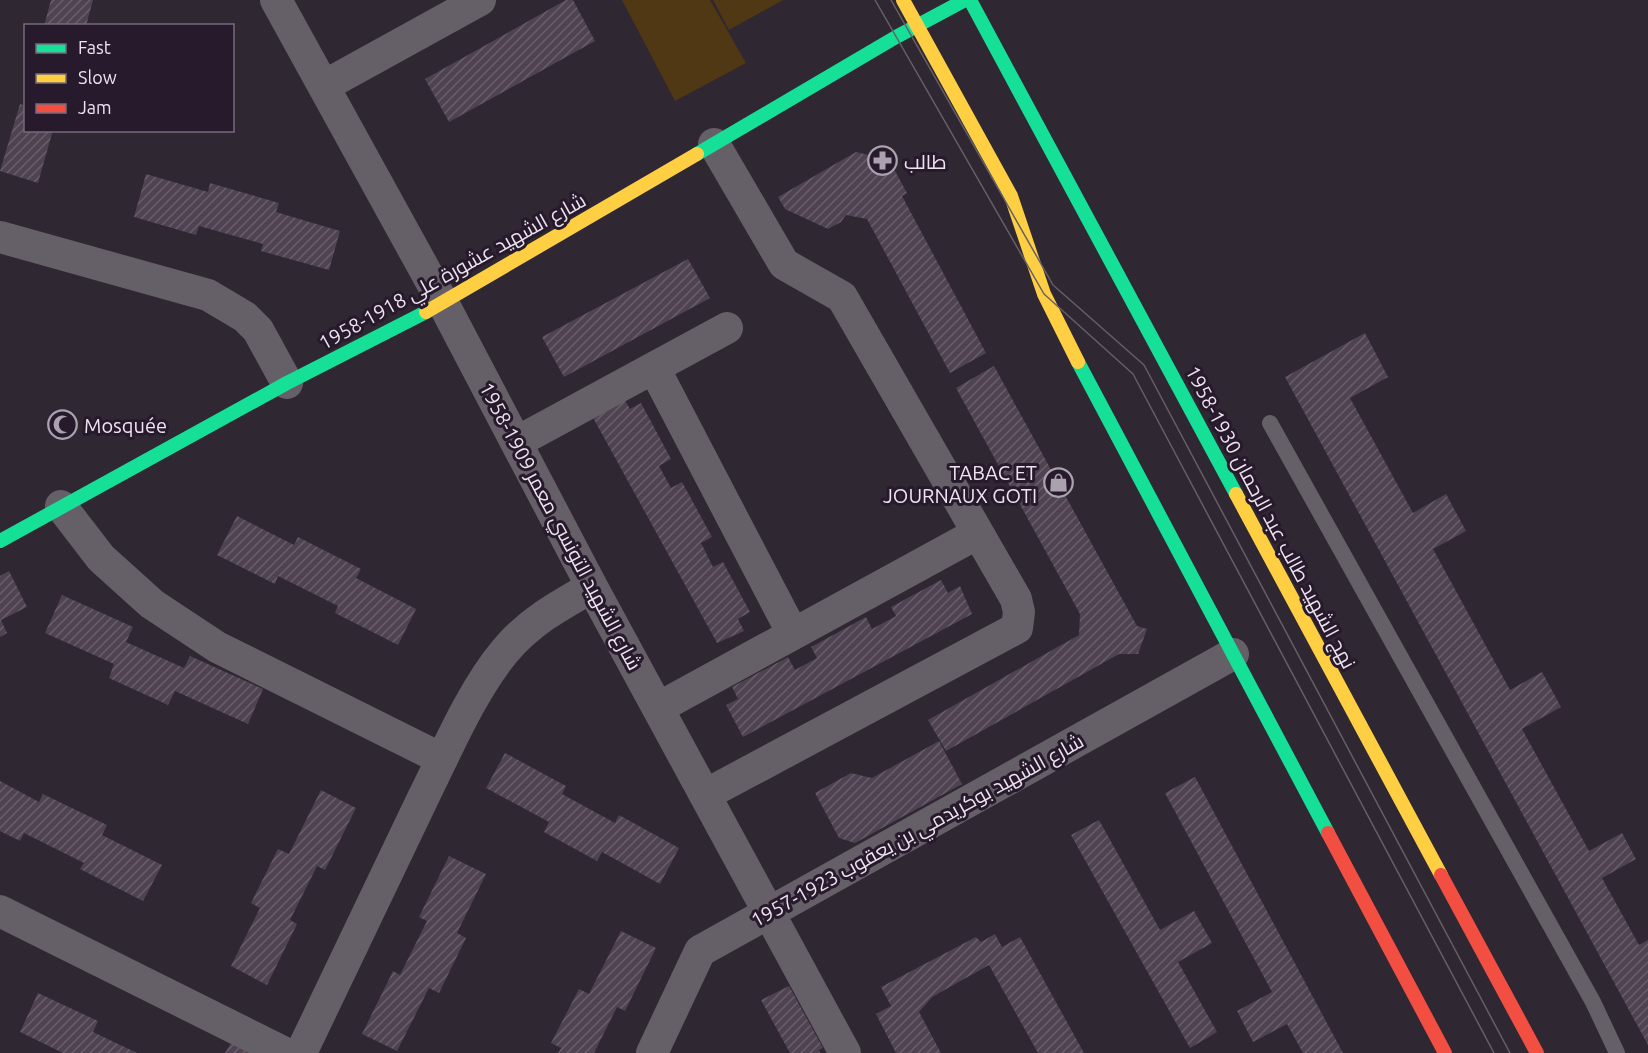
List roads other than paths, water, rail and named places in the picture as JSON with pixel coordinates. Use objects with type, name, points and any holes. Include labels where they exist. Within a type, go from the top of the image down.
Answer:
[{"type":"main road","points":[[903,0],[1011,196],[1044,294],[1065,338],[1445,1053]]},
{"type":"main road","name":"شارع الشهيد عشورة علي 1918-1958","points":[[0,541],[287,384],[443,303],[965,0]]},
{"type":"main road","name":"نهج الشهيد طالب عبد الرحمان 1930-1958","points":[[970,0],[1537,1053]]},
{"type":"street","name":"شارع الشهيد التونسي معمر 1909-1958","points":[[276,0],[443,303],[592,587],[845,1053]]},
{"type":"street","points":[[324,86],[480,0]]},
{"type":"street","points":[[705,795],[1017,628],[1019,612],[1016,599],[842,297],[784,264],[714,144]]},
{"type":"street","points":[[0,237],[208,295],[245,318],[258,330],[287,384]]},
{"type":"street","points":[[517,442],[727,328]]},
{"type":"street","points":[[654,368],[793,634]]},
{"type":"street","points":[[61,506],[101,558],[152,604],[217,647],[442,759]]},
{"type":"street","points":[[658,708],[978,533]]},
{"type":"street","points":[[302,1053],[442,759],[487,676],[504,651],[544,615],[592,587]]},
{"type":"street","name":"شارع الشهيد بوكريدمي بن يعقوب 1923-1957","points":[[652,1053],[700,951],[1233,654]]},
{"type":"street","points":[[1,913],[285,1053]]},
{"type":"lane","points":[[1270,423],[1587,992],[1617,1053]]},
{"type":"tram line","points":[[875,0],[1044,294],[1133,374],[1494,1053]]},
{"type":"tram line","points":[[891,0],[1053,285],[1144,365],[1510,1053]]},
{"type":"place","name":"طالب","points":[[883,161]]},
{"type":"place","name":"Mosquée","points":[[63,425]]},
{"type":"place","name":"TABAC ET JOURNAUX GOTI","points":[[1058,483]]}]
